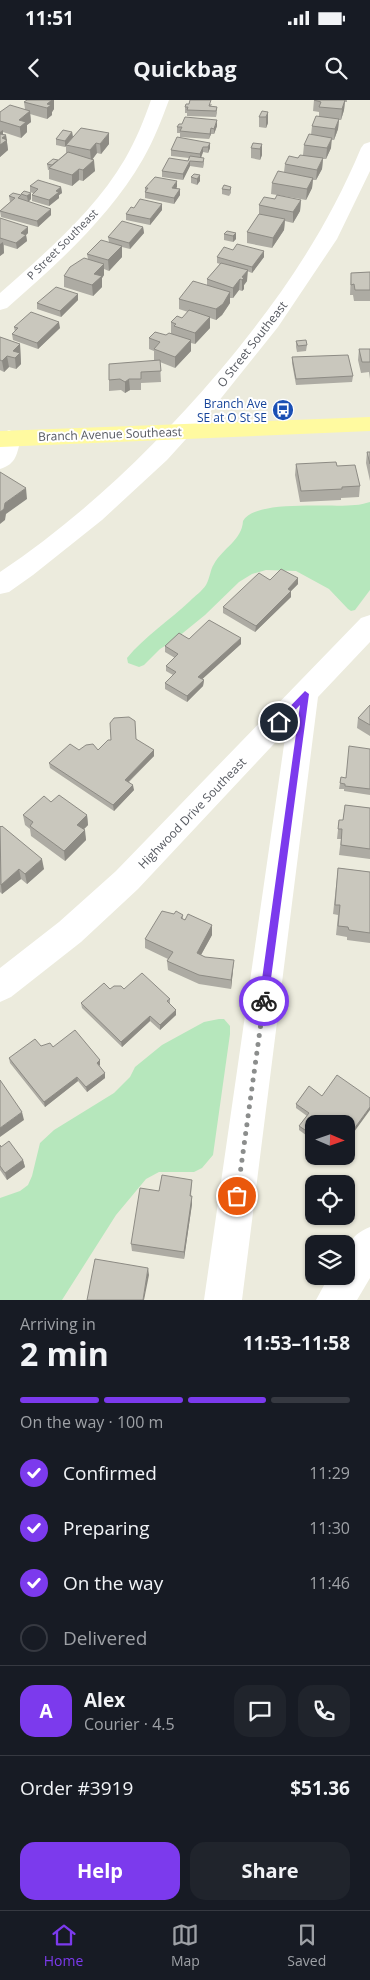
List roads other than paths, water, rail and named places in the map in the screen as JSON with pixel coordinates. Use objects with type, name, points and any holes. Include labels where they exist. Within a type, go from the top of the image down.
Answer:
[{"type":"main road","name":"Branch Avenue Southeast","points":[[4,438],[370,424]]},
{"type":"street","name":"P Street Southeast","points":[[0,304],[63,246],[104,201],[138,152],[153,121],[160,100]]},
{"type":"street","name":"O Street Southeast","points":[[0,585],[52,548],[98,511],[180,432],[242,359],[309,268],[341,214],[370,148]]},
{"type":"street","points":[[0,461],[5,457],[4,438]]},
{"type":"street","name":"Highwood Drive Southeast","points":[[0,987],[70,932],[127,880],[370,625]]},
{"type":"street","points":[[226,1298],[305,694]]},
{"type":"street","points":[[335,1300],[370,1245]]},
{"type":"place","name":"Branch Ave SE at O St SE","points":[[283,410]]}]
